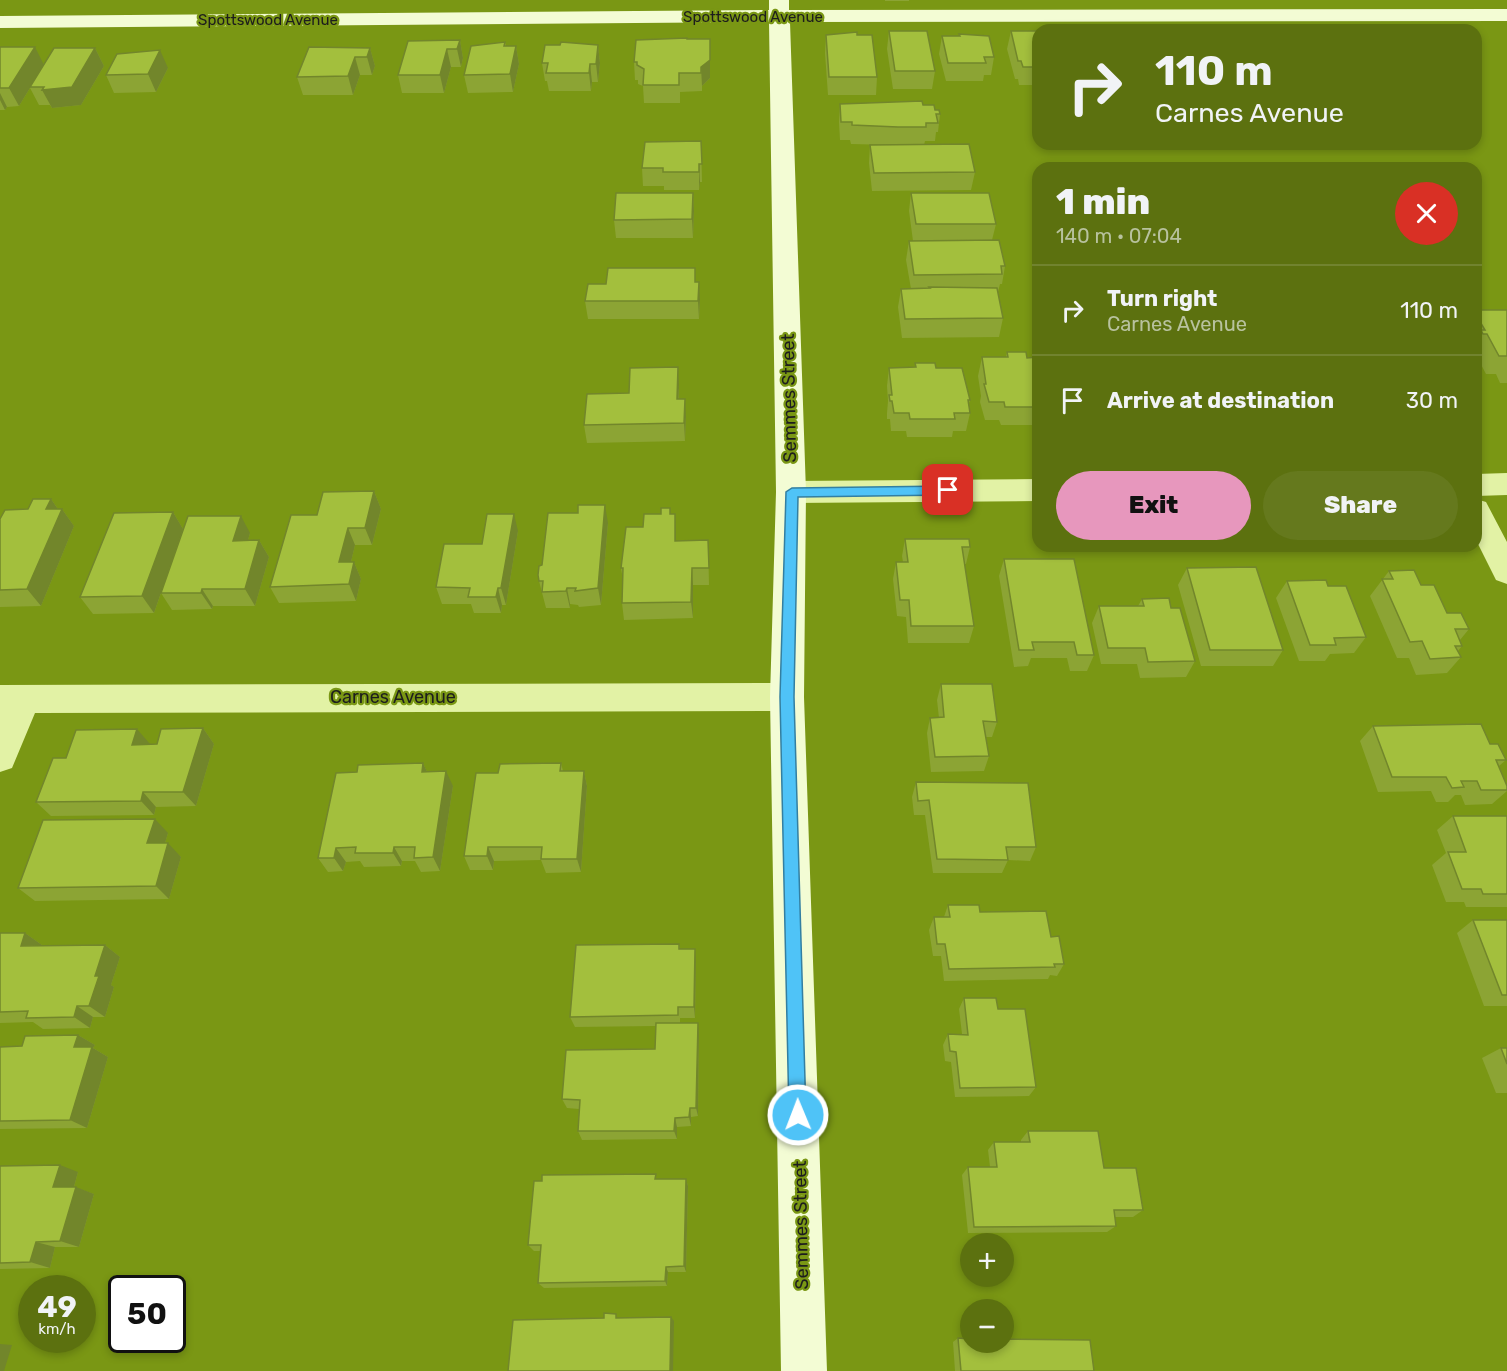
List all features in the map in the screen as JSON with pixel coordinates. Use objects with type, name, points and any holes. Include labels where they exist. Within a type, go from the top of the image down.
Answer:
[{"type":"street","name":"Spottswood Avenue","points":[[0,22],[779,8],[1507,15]]},
{"type":"street","name":"Semmes Street","points":[[779,8],[792,492],[787,697],[804,1371]]},
{"type":"street","points":[[1482,485],[1507,484]]},
{"type":"street","points":[[792,492],[1032,490]]},
{"type":"street","points":[[1482,522],[1507,572]]},
{"type":"street","name":"Carnes Avenue","points":[[12,699],[787,697]]},
{"type":"street","points":[[0,757],[12,699]]},
{"type":"building","points":[[889,31],[927,31],[935,71],[895,71]]},
{"type":"building","points":[[1011,31],[1032,31],[1032,67],[1023,67],[1021,61],[1018,61]]},
{"type":"building","points":[[857,32],[857,35],[872,35],[877,77],[829,77],[826,35]]},
{"type":"building","points":[[959,34],[989,36],[994,57],[984,57],[986,63],[948,63],[942,36],[960,36]]},
{"type":"building","points":[[710,39],[710,60],[701,67],[701,73],[679,73],[679,85],[643,85],[644,69],[634,62],[636,40]]},
{"type":"building","points":[[460,40],[457,49],[447,49],[440,75],[398,75],[408,41]]},
{"type":"building","points":[[505,42],[504,46],[516,46],[510,74],[464,75],[471,46]]},
{"type":"building","points":[[561,42],[598,45],[596,64],[590,64],[589,73],[546,73],[548,63],[542,63],[545,45],[560,45]]},
{"type":"building","points":[[0,47],[35,47],[9,88],[0,88]]},
{"type":"building","points":[[309,47],[370,48],[367,57],[355,57],[348,76],[297,77]]},
{"type":"building","points":[[54,48],[95,48],[72,87],[42,90],[44,87],[30,87]]},
{"type":"building","points":[[160,50],[148,74],[106,75],[117,54]]},
{"type":"building","points":[[922,101],[923,105],[934,105],[935,110],[939,110],[940,114],[936,114],[938,123],[926,123],[926,127],[898,127],[852,125],[852,122],[841,122],[840,104]]},
{"type":"building","points":[[701,141],[702,164],[699,164],[699,172],[663,172],[663,168],[642,168],[645,142]]},
{"type":"building","points":[[969,144],[975,172],[874,173],[870,145]]},
{"type":"building","points":[[616,193],[693,193],[692,219],[614,220]]},
{"type":"building","points":[[911,193],[989,193],[996,224],[916,224]]},
{"type":"building","points":[[999,240],[1005,266],[1001,266],[1002,274],[914,275],[909,241]]},
{"type":"building","points":[[608,268],[695,268],[695,282],[699,282],[698,301],[585,301],[588,284],[606,284]]},
{"type":"building","points":[[997,288],[1003,318],[905,319],[901,289]]},
{"type":"building","points":[[1482,310],[1507,310],[1507,356],[1499,356],[1487,334],[1483,334],[1482,330],[1485,330],[1482,325]]},
{"type":"building","points":[[1007,352],[1026,352],[1027,358],[1032,358],[1032,407],[1005,407],[1004,402],[989,402],[984,384],[986,384],[982,357],[1008,357]]},
{"type":"building","points":[[915,363],[935,363],[936,368],[962,368],[970,400],[968,400],[970,413],[954,413],[955,419],[910,419],[909,413],[894,413],[889,395],[892,395],[889,368],[916,367]]},
{"type":"building","points":[[678,367],[677,399],[685,399],[684,423],[584,425],[587,394],[629,393],[630,368]]},
{"type":"building","points":[[374,491],[365,528],[348,528],[339,562],[354,562],[349,584],[270,587],[291,515],[317,515],[323,492]]},
{"type":"building","points":[[33,499],[51,499],[46,509],[62,509],[27,589],[0,590],[0,519],[5,510],[28,509]]},
{"type":"building","points":[[578,505],[605,505],[598,588],[575,591],[576,588],[567,588],[566,591],[542,592],[543,581],[539,581],[538,575],[539,566],[542,565],[548,513],[578,513]]},
{"type":"building","points":[[661,508],[670,508],[670,514],[675,514],[675,541],[708,540],[709,568],[692,568],[691,602],[622,603],[623,568],[621,568],[626,527],[643,527],[644,514],[661,514]]},
{"type":"building","points":[[173,512],[142,596],[80,597],[114,513]]},
{"type":"building","points":[[487,514],[514,514],[501,588],[498,588],[496,597],[468,597],[470,588],[436,587],[444,544],[482,544]]},
{"type":"building","points":[[188,516],[241,516],[233,541],[259,540],[245,589],[202,589],[201,593],[161,593]]},
{"type":"building","points":[[905,539],[969,539],[970,547],[962,547],[974,626],[911,626],[909,600],[900,600],[896,562],[908,562]]},
{"type":"building","points":[[1004,559],[1074,559],[1094,655],[1077,655],[1074,642],[1032,642],[1034,650],[1019,650]]},
{"type":"building","points":[[1256,567],[1283,650],[1210,650],[1187,568]]},
{"type":"building","points":[[1414,570],[1421,585],[1434,585],[1447,613],[1461,613],[1469,629],[1455,629],[1462,646],[1455,646],[1461,657],[1430,659],[1422,641],[1410,642],[1382,579],[1393,579],[1389,571]]},
{"type":"building","points":[[1326,580],[1328,586],[1346,586],[1366,637],[1334,638],[1336,645],[1310,645],[1287,581]]},
{"type":"building","points":[[1169,598],[1171,608],[1180,608],[1195,661],[1148,662],[1145,648],[1108,648],[1099,606],[1144,606],[1142,599]]},
{"type":"building","points":[[941,684],[992,684],[997,722],[983,721],[989,756],[935,757],[930,718],[944,717]]},
{"type":"building","points":[[1481,724],[1490,744],[1498,744],[1506,760],[1496,760],[1507,790],[1481,790],[1477,781],[1461,781],[1464,787],[1452,788],[1446,777],[1392,777],[1373,726]]},
{"type":"building","points":[[203,728],[183,792],[143,792],[141,801],[36,802],[53,758],[66,758],[76,730],[137,729],[132,745],[157,744],[161,729]]},
{"type":"building","points":[[423,763],[422,772],[446,771],[433,857],[414,858],[415,847],[394,847],[393,853],[355,853],[356,847],[336,848],[334,858],[318,858],[336,773],[357,772],[358,765]]},
{"type":"building","points":[[561,763],[560,771],[584,771],[577,859],[541,859],[542,847],[488,847],[487,856],[464,856],[476,773],[498,773],[500,764]]},
{"type":"building","points":[[916,782],[1028,783],[1036,847],[1006,847],[1008,860],[937,859],[929,800],[918,801]]},
{"type":"building","points":[[1453,816],[1507,816],[1507,894],[1483,894],[1481,889],[1462,889],[1448,852],[1466,852]]},
{"type":"building","points":[[155,819],[147,843],[168,843],[156,886],[18,888],[43,820]]},
{"type":"building","points":[[948,905],[979,905],[980,912],[1046,911],[1051,937],[1059,936],[1064,964],[1054,964],[1055,967],[949,969],[945,944],[937,944],[934,917],[950,917]]},
{"type":"building","points":[[1473,920],[1507,920],[1507,995],[1502,995]]},
{"type":"building","points":[[0,933],[25,933],[21,946],[105,945],[95,976],[99,976],[89,1006],[77,1006],[74,1017],[26,1018],[28,1011],[0,1012]]},
{"type":"building","points":[[679,944],[679,949],[695,949],[694,1007],[678,1007],[678,1015],[570,1017],[576,945]]},
{"type":"building","points":[[964,998],[996,998],[998,1009],[1025,1009],[1036,1087],[960,1088],[956,1052],[950,1051],[948,1034],[968,1035]]},
{"type":"building","points":[[656,1023],[698,1023],[696,1108],[690,1108],[689,1117],[675,1118],[674,1131],[578,1131],[580,1100],[562,1099],[566,1050],[655,1049]]},
{"type":"building","points":[[78,1035],[74,1047],[92,1047],[70,1120],[0,1121],[0,1047],[22,1046],[25,1036]]},
{"type":"building","points":[[1501,1048],[1507,1048],[1507,1064]]},
{"type":"building","points":[[1028,1131],[1098,1131],[1104,1168],[1136,1168],[1143,1210],[1114,1210],[1116,1226],[974,1227],[968,1167],[997,1167],[994,1142],[1030,1142]]},
{"type":"building","points":[[60,1165],[53,1187],[76,1187],[60,1241],[36,1242],[30,1262],[0,1263],[0,1166]]},
{"type":"building","points":[[656,1174],[655,1179],[686,1179],[684,1266],[666,1267],[665,1281],[538,1283],[541,1245],[528,1245],[534,1181],[542,1181],[542,1175]]},
{"type":"building","points":[[604,1313],[616,1314],[616,1318],[671,1317],[670,1371],[508,1371],[513,1320],[604,1318]]},
{"type":"building","points":[[958,1338],[960,1338],[960,1353],[1014,1353],[1014,1339],[1090,1340],[1094,1371],[961,1371]]},
{"type":"route","points":[[798,1115],[787,697],[792,492],[948,490]]}]
